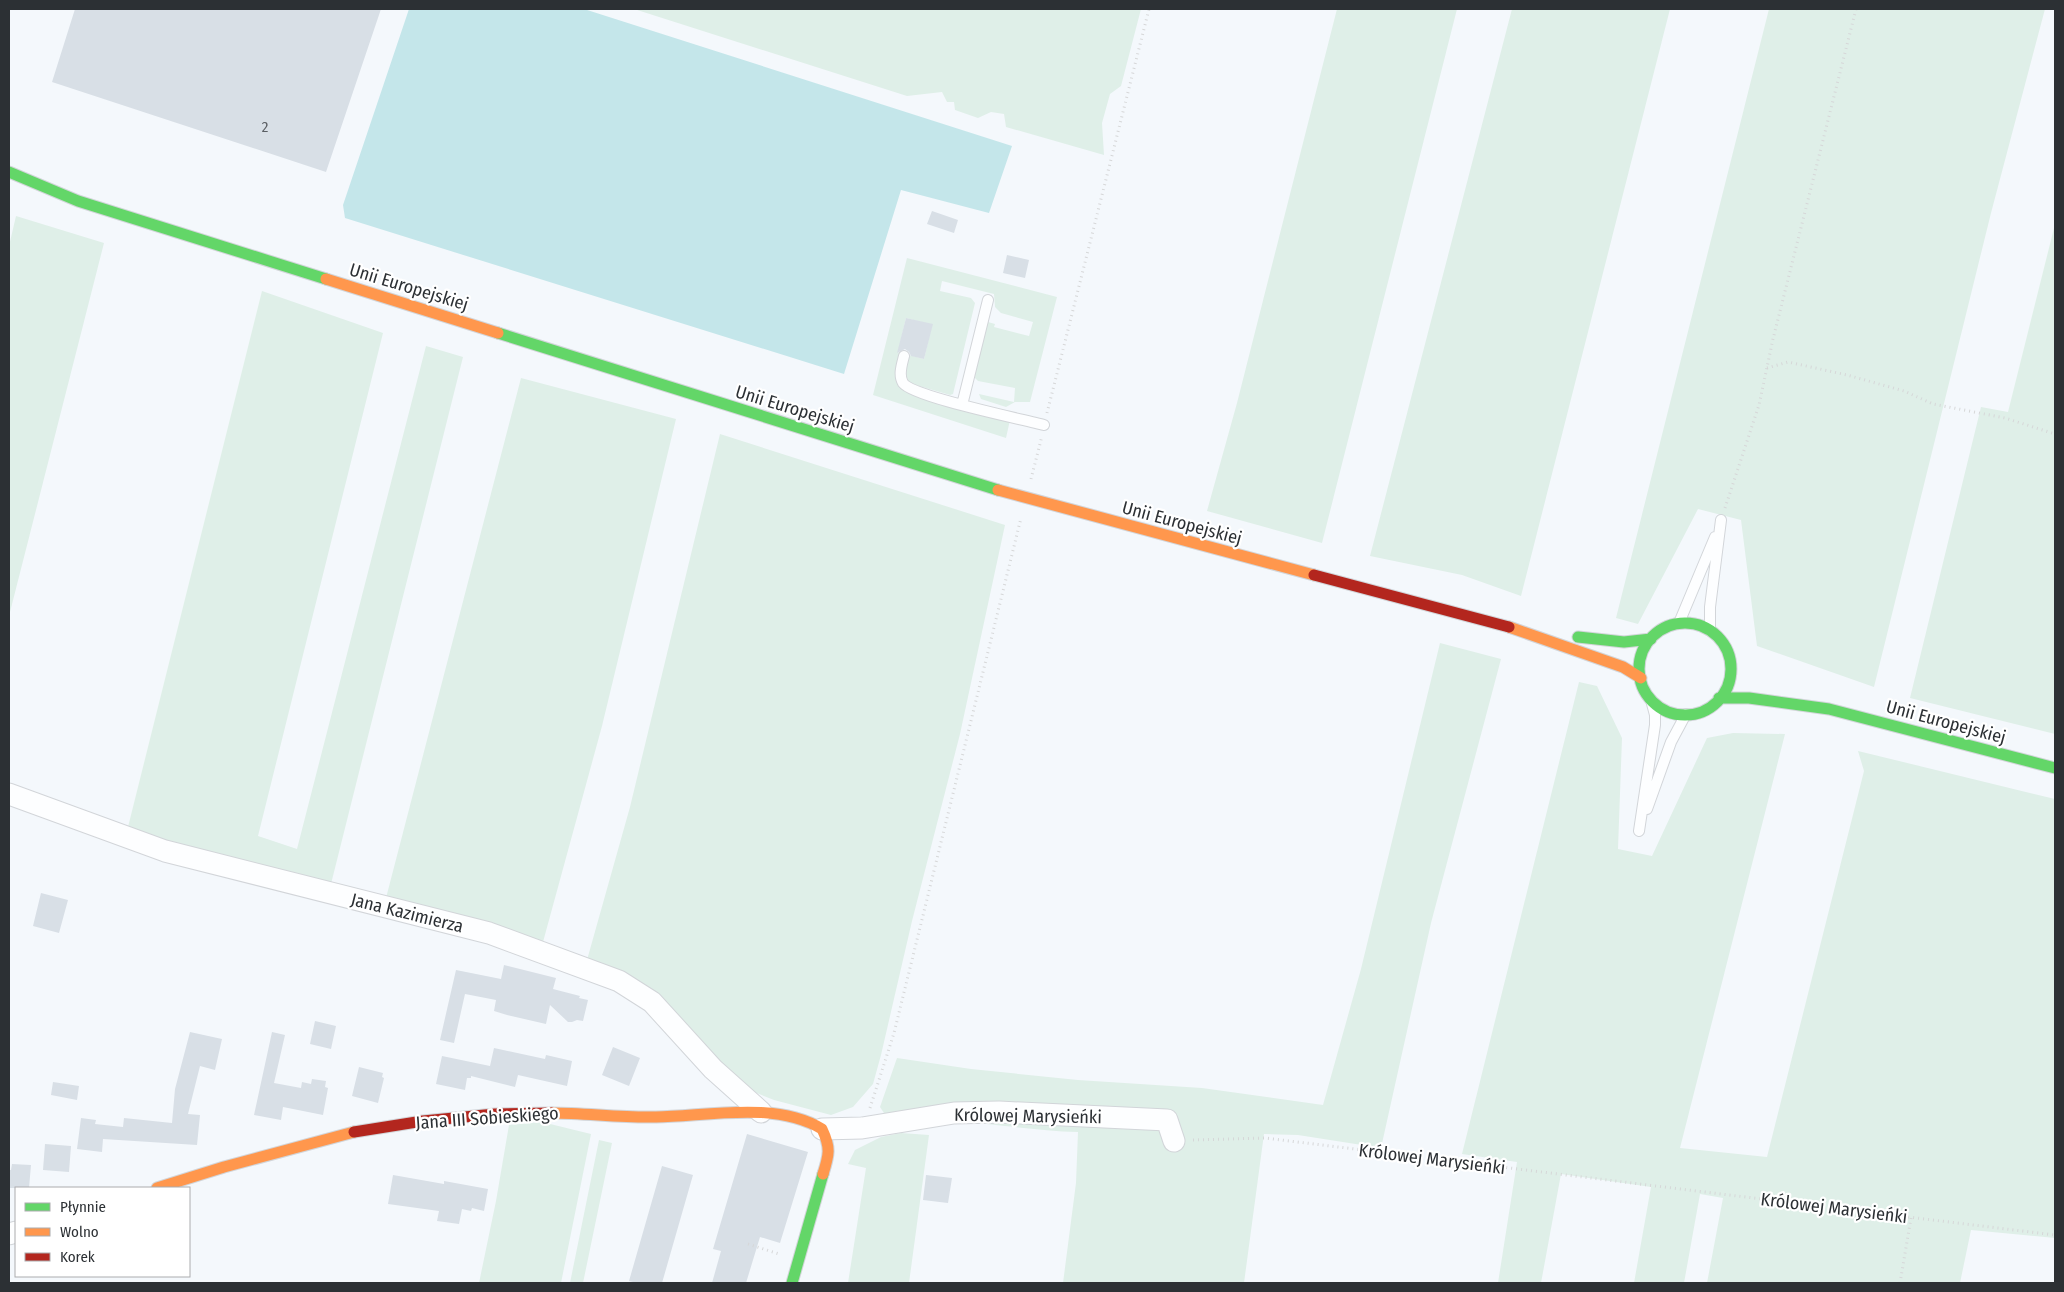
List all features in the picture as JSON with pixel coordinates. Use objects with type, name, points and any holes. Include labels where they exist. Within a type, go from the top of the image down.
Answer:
[{"type":"main road","name":"Unii Europejskiej","points":[[9,172],[78,201],[1026,499],[1508,626],[1615,664],[1641,678]]},
{"type":"main road","name":"Unii Europejskiej","points":[[26,192],[78,201]]},
{"type":"main road","points":[[1679,623],[1693,624],[1710,631],[1725,646],[1735,669],[1720,698],[1714,705],[1703,711],[1677,714],[1663,709],[1651,700],[1643,688],[1640,658],[1646,646],[1651,638],[1666,627],[1679,623]]},
{"type":"main road","name":"Unii Europejskiej","points":[[1508,626],[1615,643],[1630,643],[1651,638]]},
{"type":"main road","name":"Unii Europejskiej","points":[[1784,691],[1829,709]]},
{"type":"main road","name":"Unii Europejskiej","points":[[1720,698],[1749,698],[1829,709],[2055,768]]},
{"type":"main road","name":"Jana III Sobieskiego","points":[[160,1187],[224,1166],[359,1131],[423,1121],[527,1112],[654,1117],[761,1112],[789,1116],[822,1129]]},
{"type":"main road","points":[[792,1283],[829,1154],[828,1142],[822,1129]]},
{"type":"street","name":"Jana Kazimierza","points":[[9,794],[165,851],[489,934],[619,981],[652,1002],[713,1069],[761,1112]]},
{"type":"street","name":"Królowej Marysieńki","points":[[822,1129],[862,1128],[954,1113],[1009,1113],[1167,1120],[1174,1141]]},
{"type":"lane","points":[[962,405],[988,300]]},
{"type":"lane","points":[[904,356],[901,372],[904,384],[909,388],[962,405],[1044,425]]},
{"type":"lane","points":[[1679,623],[1721,520]]},
{"type":"lane","points":[[1710,631],[1710,607],[1721,520]]},
{"type":"lane","points":[[1651,700],[1655,715],[1655,725],[1640,831],[1671,742],[1686,714]]},
{"type":"path","points":[[862,1128],[880,1082],[894,1033],[1149,9]]},
{"type":"path","points":[[1721,520],[1759,405],[1856,9]]},
{"type":"path","points":[[1767,368],[1788,362],[1847,375],[1904,391],[1934,404],[2005,418],[2055,434]]},
{"type":"path","name":"Królowej Marysieńki","points":[[1174,1141],[1265,1138],[2055,1235]]},
{"type":"path","points":[[1900,1283],[1911,1218]]},
{"type":"path","points":[[748,1244],[781,1255]]},
{"type":"shaded area","points":[[634,9],[1141,9],[1121,86],[1110,94],[1102,123],[1104,155],[1006,127],[1004,114],[991,112],[978,118],[955,110],[954,102],[947,102],[942,92],[907,96]]},
{"type":"shaded area","points":[[1337,9],[1457,9],[1322,543],[1207,511],[1237,403]]},
{"type":"shaded area","points":[[1512,9],[1670,9],[1521,596],[1462,575],[1370,556]]},
{"type":"shaded area","points":[[1769,9],[2045,9],[1991,213],[1874,687],[1757,646],[1741,520],[1698,509],[1638,624],[1616,618]]},
{"type":"shaded area","points":[[16,216],[104,243],[9,616],[9,246]]},
{"type":"shaded area","points":[[2055,224],[2055,734],[1910,698],[1981,407],[2008,412]]},
{"type":"shaded area","points":[[907,258],[1057,297],[1030,402],[1015,402],[1006,407],[981,399],[979,394],[1014,402],[1015,388],[978,381],[974,377],[988,322],[995,324],[994,327],[1029,336],[1033,322],[1001,313],[995,307],[994,294],[942,281],[940,291],[971,298],[975,303],[953,394],[950,395],[909,383],[905,372],[909,355],[924,359],[932,325],[906,318],[898,352],[900,353],[899,385],[912,394],[1010,420],[1006,438],[873,395]]},
{"type":"shaded area","points":[[262,291],[383,333],[258,836],[297,849],[426,346],[463,357],[331,884],[127,831]]},
{"type":"shaded area","points":[[521,378],[676,419],[602,726],[543,942],[386,898]]},
{"type":"shaded area","points":[[720,434],[1005,525],[960,734],[873,1084],[853,1107],[831,1115],[774,1100],[742,1087],[587,960],[630,807]]},
{"type":"shaded area","points":[[1440,643],[1501,659],[1431,923],[1381,1148],[1298,1135],[1264,1134],[1244,1283],[1063,1283],[1076,1183],[1078,1132],[914,1118],[884,1113],[880,1107],[897,1058],[971,1069],[1078,1080],[1202,1088],[1323,1105],[1361,969]]},
{"type":"shaded area","points":[[1579,682],[1597,686],[1622,738],[1618,849],[1652,856],[1707,738],[1733,733],[1785,734],[1680,1148],[1767,1157],[1864,771],[1858,751],[2055,799],[2055,1238],[1971,1230],[1960,1283],[1707,1283],[1723,1198],[1700,1194],[1684,1283],[1634,1283],[1651,1187],[1561,1174],[1541,1283],[1498,1283],[1517,1162],[1462,1154]]},
{"type":"shaded area","points":[[542,1122],[591,1134],[561,1283],[479,1283],[509,1125]]},
{"type":"shaded area","points":[[901,1133],[929,1135],[909,1283],[848,1283],[866,1168],[848,1164],[855,1150],[881,1137]]},
{"type":"shaded area","points":[[599,1140],[612,1143],[583,1283],[570,1283]]},
{"type":"water","points":[[409,9],[584,9],[1012,146],[989,213],[901,190],[844,374],[345,218],[343,205]]},
{"type":"building","points":[[75,9],[381,9],[326,172],[52,82]]},
{"type":"building","points":[[932,211],[958,220],[954,233],[927,224]]},
{"type":"building","points":[[1007,255],[1029,260],[1025,278],[1003,273]]},
{"type":"building","points":[[906,318],[933,324],[924,359],[911,356],[905,349],[897,353]]},
{"type":"building","points":[[41,893],[68,900],[59,933],[33,926]]},
{"type":"building","points":[[504,965],[556,978],[553,989],[588,1000],[583,1021],[568,1022],[550,1005],[546,1024],[494,1011],[496,1000],[465,994],[454,1043],[440,1040],[456,970],[501,979]]},
{"type":"building","points":[[315,1021],[336,1026],[331,1049],[310,1044]]},
{"type":"building","points":[[190,1032],[222,1039],[215,1070],[200,1066],[188,1114],[200,1115],[197,1145],[103,1139],[102,1152],[77,1149],[81,1118],[96,1120],[95,1124],[123,1127],[124,1118],[172,1123],[175,1089]]},
{"type":"building","points":[[272,1032],[285,1035],[274,1083],[301,1088],[302,1082],[311,1084],[312,1079],[326,1081],[325,1087],[328,1088],[323,1115],[283,1107],[281,1120],[254,1115]]},
{"type":"building","points":[[613,1047],[640,1058],[629,1086],[602,1075]]},
{"type":"building","points":[[494,1048],[545,1059],[546,1055],[572,1061],[567,1086],[518,1075],[515,1087],[471,1076],[471,1078],[467,1078],[465,1090],[436,1084],[442,1056],[490,1066]]},
{"type":"building","points":[[359,1067],[383,1073],[382,1077],[384,1078],[378,1103],[352,1096]]},
{"type":"building","points":[[53,1082],[79,1086],[77,1100],[51,1095]]},
{"type":"building","points":[[747,1134],[808,1152],[780,1243],[760,1237],[746,1283],[712,1283],[721,1251],[713,1249]]},
{"type":"building","points":[[45,1144],[71,1146],[69,1172],[43,1170]]},
{"type":"building","points":[[12,1164],[31,1165],[29,1187],[9,1188],[9,1170],[11,1170]]},
{"type":"building","points":[[662,1166],[693,1175],[662,1283],[637,1283],[629,1281]]},
{"type":"building","points":[[393,1175],[488,1189],[484,1211],[472,1208],[471,1211],[462,1209],[459,1224],[437,1221],[439,1211],[388,1204]]},
{"type":"building","points":[[926,1175],[952,1178],[948,1203],[923,1200]]},
{"type":"traffic: fast","points":[[9,172],[78,201],[326,279]]},
{"type":"traffic: fast","points":[[498,333],[998,490]]},
{"type":"traffic: fast","points":[[1685,623],[1702,627],[1717,637],[1727,652],[1731,669],[1727,686],[1717,701],[1702,711],[1685,715],[1668,711],[1653,701],[1643,686],[1639,669],[1643,652],[1653,637],[1668,627],[1685,623]]},
{"type":"traffic: fast","points":[[1578,637],[1624,642],[1651,639]]},
{"type":"traffic: fast","points":[[1719,698],[1749,698],[1829,709],[2055,768]]},
{"type":"traffic: fast","points":[[792,1283],[823,1174]]},
{"type":"traffic: slow","points":[[326,279],[498,333]]},
{"type":"traffic: slow","points":[[998,490],[1314,575]]},
{"type":"traffic: slow","points":[[1509,627],[1623,667],[1641,678]]},
{"type":"traffic: slow","points":[[552,1113],[643,1117],[741,1112],[784,1115],[804,1120],[822,1129],[827,1141],[828,1152],[823,1174]]},
{"type":"traffic: slow","points":[[160,1187],[224,1167],[354,1132]]},
{"type":"traffic: jam","points":[[1314,575],[1509,627]]},
{"type":"traffic: jam","points":[[354,1132],[423,1121],[495,1114],[552,1113]]}]
